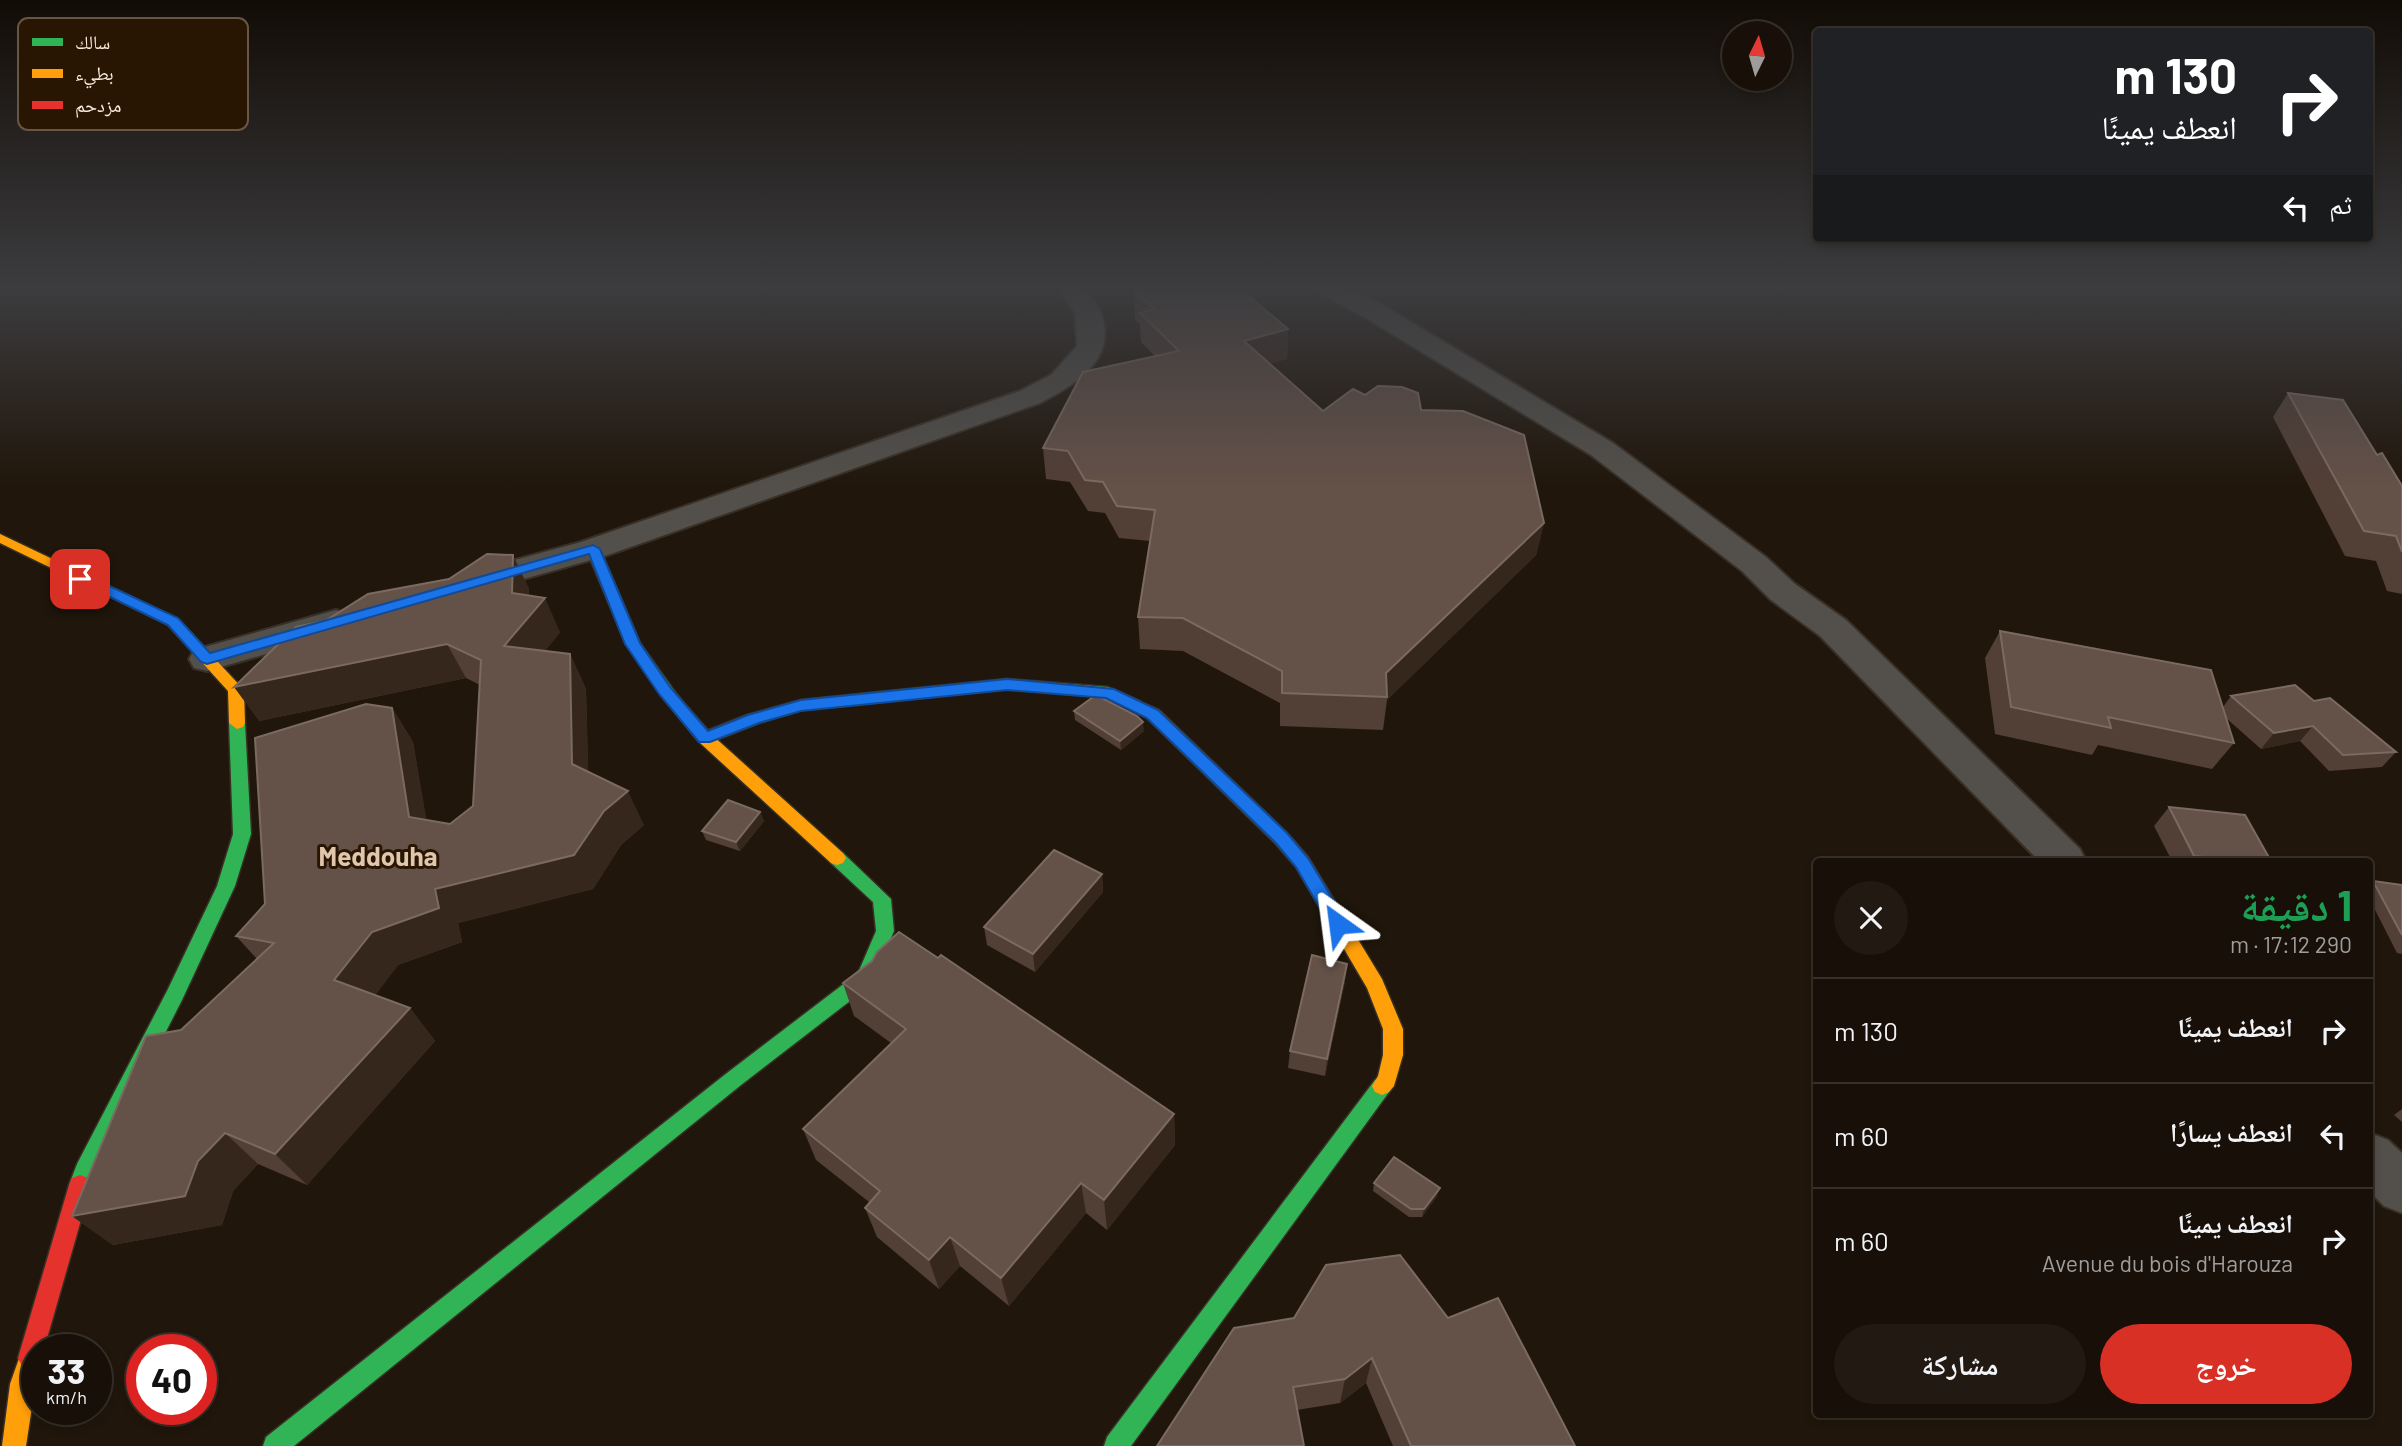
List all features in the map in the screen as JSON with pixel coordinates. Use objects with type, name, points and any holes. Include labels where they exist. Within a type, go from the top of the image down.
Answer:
[{"type":"street","points":[[447,590],[593,549],[1030,397],[1061,381],[1087,352]]},
{"type":"street","points":[[1441,352],[1602,449],[1754,564],[1783,592],[1833,628],[2062,858]]},
{"type":"street","points":[[0,538],[173,622],[236,690],[242,834],[226,886],[181,982],[84,1171],[22,1384],[14,1446]]},
{"type":"street","points":[[275,1446],[712,1096],[865,978],[886,931],[882,899],[705,738],[664,691],[633,644],[593,549]]},
{"type":"street","points":[[207,659],[367,613]]},
{"type":"street","points":[[705,738],[801,705],[1007,684],[1108,692],[1153,714],[1281,838],[1302,862],[1375,985],[1393,1029],[1394,1055],[1387,1080],[1116,1446]]},
{"type":"street","points":[[2373,1160],[2402,1188]]},
{"type":"building","points":[[1172,352],[1257,352],[1323,411],[1353,389],[1365,395],[1378,386],[1402,387],[1418,393],[1421,410],[1463,411],[1524,435],[1544,523],[1386,673],[1387,697],[1282,693],[1282,671],[1183,618],[1138,617],[1155,510],[1117,506],[1103,482],[1085,480],[1068,451],[1043,448],[1083,372]]},
{"type":"building","points":[[2288,393],[2343,400],[2377,455],[2382,453],[2402,486],[2402,552],[2396,536],[2364,531]]},
{"type":"building","points":[[487,554],[513,555],[512,593],[545,598],[504,646],[570,654],[572,764],[628,791],[604,811],[574,855],[435,889],[439,908],[372,932],[334,980],[410,1008],[275,1154],[225,1133],[198,1161],[185,1196],[72,1216],[146,1036],[181,1030],[274,943],[236,936],[265,904],[255,738],[366,704],[392,708],[409,817],[450,824],[473,806],[481,660],[447,644],[234,687],[296,627],[325,621],[368,594],[449,579]]},
{"type":"building","points":[[2000,631],[2211,670],[2234,743],[2108,717],[2111,728],[2011,707]]},
{"type":"building","points":[[2295,685],[2314,701],[2330,698],[2396,752],[2343,755],[2313,726],[2274,733],[2231,696]]},
{"type":"building","points":[[1093,697],[1100,697],[1137,716],[1143,722],[1120,741],[1074,711]]},
{"type":"building","points":[[728,800],[760,812],[736,842],[702,831]]},
{"type":"building","points":[[2169,807],[2245,815],[2269,858],[2214,858],[2194,856]]},
{"type":"building","points":[[1054,850],[1102,874],[1033,954],[984,927]]},
{"type":"building","points":[[2373,881],[2402,885],[2402,935]]},
{"type":"building","points":[[899,932],[938,958],[941,955],[1174,1114],[1104,1200],[1081,1183],[1001,1278],[950,1237],[929,1260],[865,1208],[880,1191],[803,1129],[906,1029],[843,983],[872,961],[877,952]]},
{"type":"building","points":[[1312,955],[1347,964],[1327,1059],[1290,1051]]},
{"type":"building","points":[[1394,1157],[1440,1188],[1424,1209],[1411,1209],[1374,1183]]},
{"type":"building","points":[[1400,1255],[1448,1318],[1498,1298],[1575,1446],[1411,1446],[1372,1358],[1345,1379],[1293,1387],[1304,1446],[1157,1446],[1234,1328],[1294,1318],[1326,1265]]},
{"type":"traffic: fast","points":[[593,549],[633,644],[673,700]]},
{"type":"traffic: fast","points":[[705,738],[753,719],[801,705],[1007,684],[1108,692],[1135,705]]},
{"type":"traffic: fast","points":[[80,1185],[84,1171],[175,994],[226,886],[242,834],[237,723]]},
{"type":"traffic: fast","points":[[275,1446],[734,1079],[865,978],[885,931],[882,899],[837,858]]},
{"type":"traffic: fast","points":[[1116,1446],[1382,1086]]},
{"type":"traffic: slow","points":[[0,538],[173,622],[236,690],[237,723]]},
{"type":"traffic: slow","points":[[673,700],[705,738],[837,858]]},
{"type":"traffic: slow","points":[[1135,705],[1153,714],[1281,838],[1302,862],[1375,985],[1393,1029],[1393,1055],[1387,1080],[1382,1086]]},
{"type":"traffic: slow","points":[[14,1446],[21,1392]]},
{"type":"traffic: jam","points":[[37,1334],[80,1185]]},
{"type":"district","name":"Meddouha","points":[[378,855]]},
{"type":"route","points":[[80,579],[173,622],[207,659],[593,549],[633,644],[664,691],[705,738],[801,705],[1007,684],[1108,692],[1153,714],[1281,838],[1302,862],[1338,924]]}]
